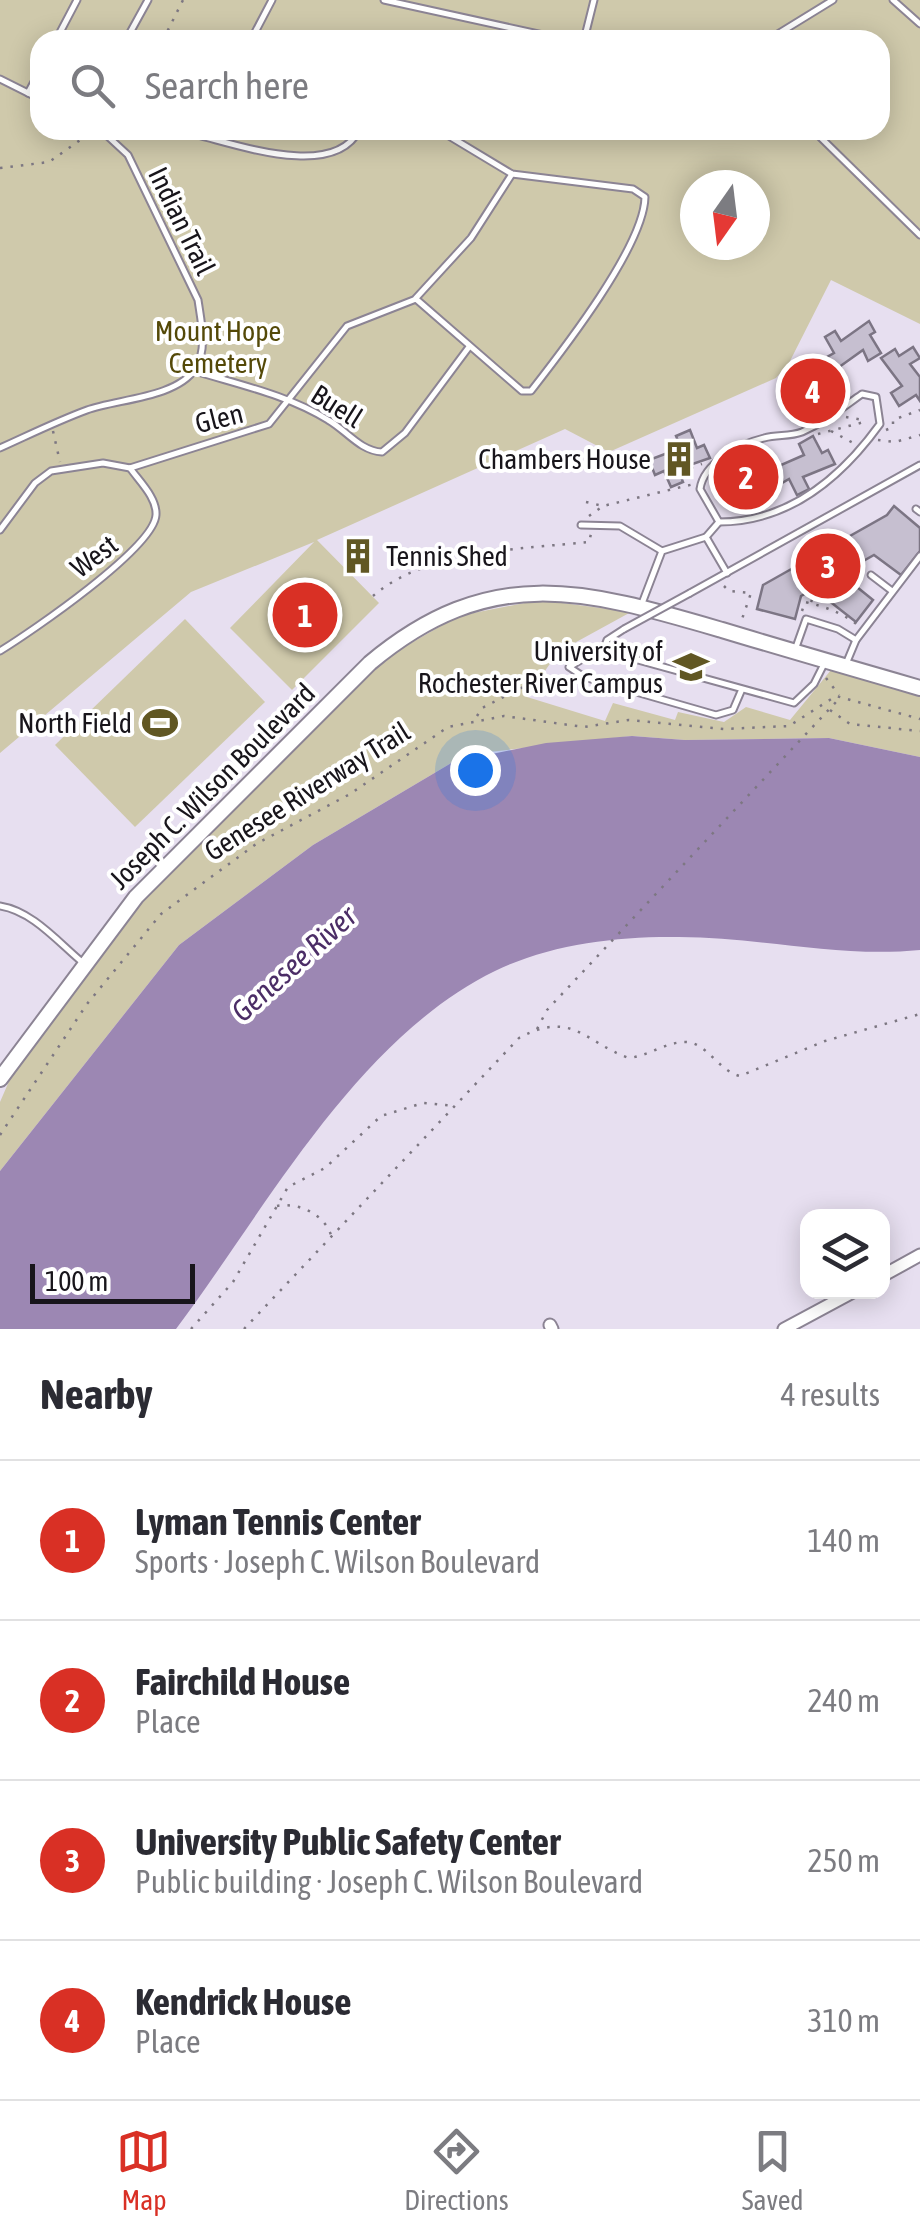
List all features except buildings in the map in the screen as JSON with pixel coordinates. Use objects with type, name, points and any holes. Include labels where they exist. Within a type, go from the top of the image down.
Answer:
[{"type":"street","name":"Joseph C. Wilson Boulevard","points":[[0,1079],[162,866],[398,640],[462,607],[524,594],[575,593],[641,606],[920,688]]},
{"type":"street","points":[[890,1272],[920,1256]]},
{"type":"street","points":[[784,1329],[840,1299]]},
{"type":"lane","points":[[62,30],[78,0]]},
{"type":"lane","points":[[132,30],[148,0]]},
{"type":"lane","points":[[257,30],[272,0]]},
{"type":"lane","points":[[384,0],[520,30]]},
{"type":"lane","points":[[586,30],[594,0]]},
{"type":"lane","points":[[784,30],[834,0]]},
{"type":"lane","points":[[893,0],[920,24]]},
{"type":"lane","points":[[0,80],[28,93],[30,89]]},
{"type":"lane","name":"Indian Trail","points":[[110,140],[128,154],[198,300],[202,349],[195,371]]},
{"type":"lane","points":[[223,140],[241,146],[334,156],[354,140]]},
{"type":"lane","points":[[456,140],[512,174],[633,189],[645,197],[645,214],[620,263],[530,391],[522,391],[416,299],[471,238],[512,174]]},
{"type":"lane","points":[[822,140],[920,235]]},
{"type":"lane","name":"Glen","points":[[61,468],[103,463],[130,468],[270,424],[292,401],[346,326],[416,299]]},
{"type":"lane","name":"Buell","points":[[195,371],[292,401],[330,420],[364,447],[382,452],[406,433],[470,346]]},
{"type":"lane","points":[[0,448],[52,425],[172,386],[195,371]]},
{"type":"lane","points":[[641,606],[662,552],[706,536],[719,522],[769,515],[823,486],[880,424],[880,403],[870,394],[862,394],[799,433],[766,437],[740,447],[716,464],[700,484],[702,497],[719,522]]},
{"type":"lane","points":[[603,651],[607,640],[624,629],[920,465]]},
{"type":"lane","points":[[0,530],[35,483],[61,468]]},
{"type":"lane","name":"West","points":[[0,651],[56,616],[80,591],[131,555],[146,538],[156,513],[152,497],[130,468]]},
{"type":"lane","points":[[581,526],[620,526],[662,552]]},
{"type":"lane","points":[[706,536],[727,573]]},
{"type":"lane","points":[[845,666],[856,640],[920,556]]},
{"type":"lane","points":[[871,576],[892,592]]},
{"type":"lane","points":[[794,652],[806,620],[838,629],[856,640]]},
{"type":"lane","points":[[742,689],[736,708],[720,715],[584,677],[568,668],[603,651],[797,702],[814,684],[825,661]]},
{"type":"lane","points":[[0,906],[15,908],[33,920],[84,964]]},
{"type":"path","points":[[168,30],[183,0]]},
{"type":"path","points":[[0,168],[48,162],[82,140]]},
{"type":"path","points":[[867,446],[893,420],[920,410]]},
{"type":"path","points":[[838,412],[874,423]]},
{"type":"path","points":[[812,434],[868,422]]},
{"type":"path","points":[[52,425],[61,468]]},
{"type":"path","points":[[830,431],[856,444]]},
{"type":"path","points":[[875,438],[895,442],[920,435]]},
{"type":"path","points":[[373,596],[384,586],[465,555],[590,542],[589,515],[603,506],[700,484]]},
{"type":"path","points":[[586,502],[603,506]]},
{"type":"path","points":[[719,578],[729,591],[751,593],[740,624]]},
{"type":"path","points":[[811,604],[816,592]]},
{"type":"path","points":[[802,611],[805,602],[842,612],[864,630]]},
{"type":"path","points":[[478,718],[482,708],[523,686],[542,679],[556,681]]},
{"type":"path","name":"Genesee Riverway Trail","points":[[0,1135],[87,1004],[161,914],[256,844],[350,794],[448,726],[478,718],[519,716],[584,727],[630,720],[736,729],[793,725],[836,696],[920,719]]},
{"type":"path","points":[[537,1030],[546,1010],[836,702]]},
{"type":"path","points":[[829,709],[850,724],[894,725],[920,731]]},
{"type":"path","points":[[244,1329],[519,1038],[537,1030],[581,1030],[629,1058],[687,1042],[700,1046],[724,1070],[740,1076],[825,1042],[920,1014]]},
{"type":"path","points":[[190,1329],[233,1282],[288,1187],[325,1168],[381,1116],[423,1103],[455,1106]]},
{"type":"path","points":[[276,1206],[305,1209],[328,1226],[332,1236]]},
{"type":"green space","name":"Mount Hope Cemetery","points":[[0,0],[920,0],[920,324],[831,280],[789,363],[776,378],[609,452],[565,429],[317,540],[379,603],[292,690],[230,628],[314,542],[191,592],[0,753]]},
{"type":"green space","points":[[540,600],[631,612],[558,652],[527,697],[605,721],[613,703],[675,720],[678,712],[724,722],[746,707],[790,720],[831,670],[920,697],[920,757],[829,738],[685,740],[632,736],[489,752],[453,762],[313,845],[179,945],[0,1171],[0,1102],[10,1079],[147,894],[387,657],[458,616]]},
{"type":"green space","name":"North Field","points":[[185,619],[265,702],[135,827],[55,745]]},
{"type":"water","name":"Genesee River","points":[[632,736],[685,740],[829,738],[920,757],[920,950],[859,951],[656,937],[561,948],[516,962],[445,1001],[399,1039],[357,1083],[317,1130],[176,1329],[0,1329],[0,1171],[179,945],[313,845],[453,762],[546,743]]},
{"type":"place","name":"Kendrick House","points":[[813,391]]},
{"type":"place","name":"Chambers House","points":[[679,459]]},
{"type":"place","name":"Fairchild House","points":[[746,477]]},
{"type":"place","name":"Tennis Shed","points":[[358,556]]},
{"type":"place","name":"University Public Safety Center","points":[[828,566]]},
{"type":"place","name":"Lyman Tennis Center","points":[[305,615]]},
{"type":"place","name":"University of Rochester River Campus","points":[[691,667]]},
{"type":"place","name":"North Field","points":[[160,723]]}]
